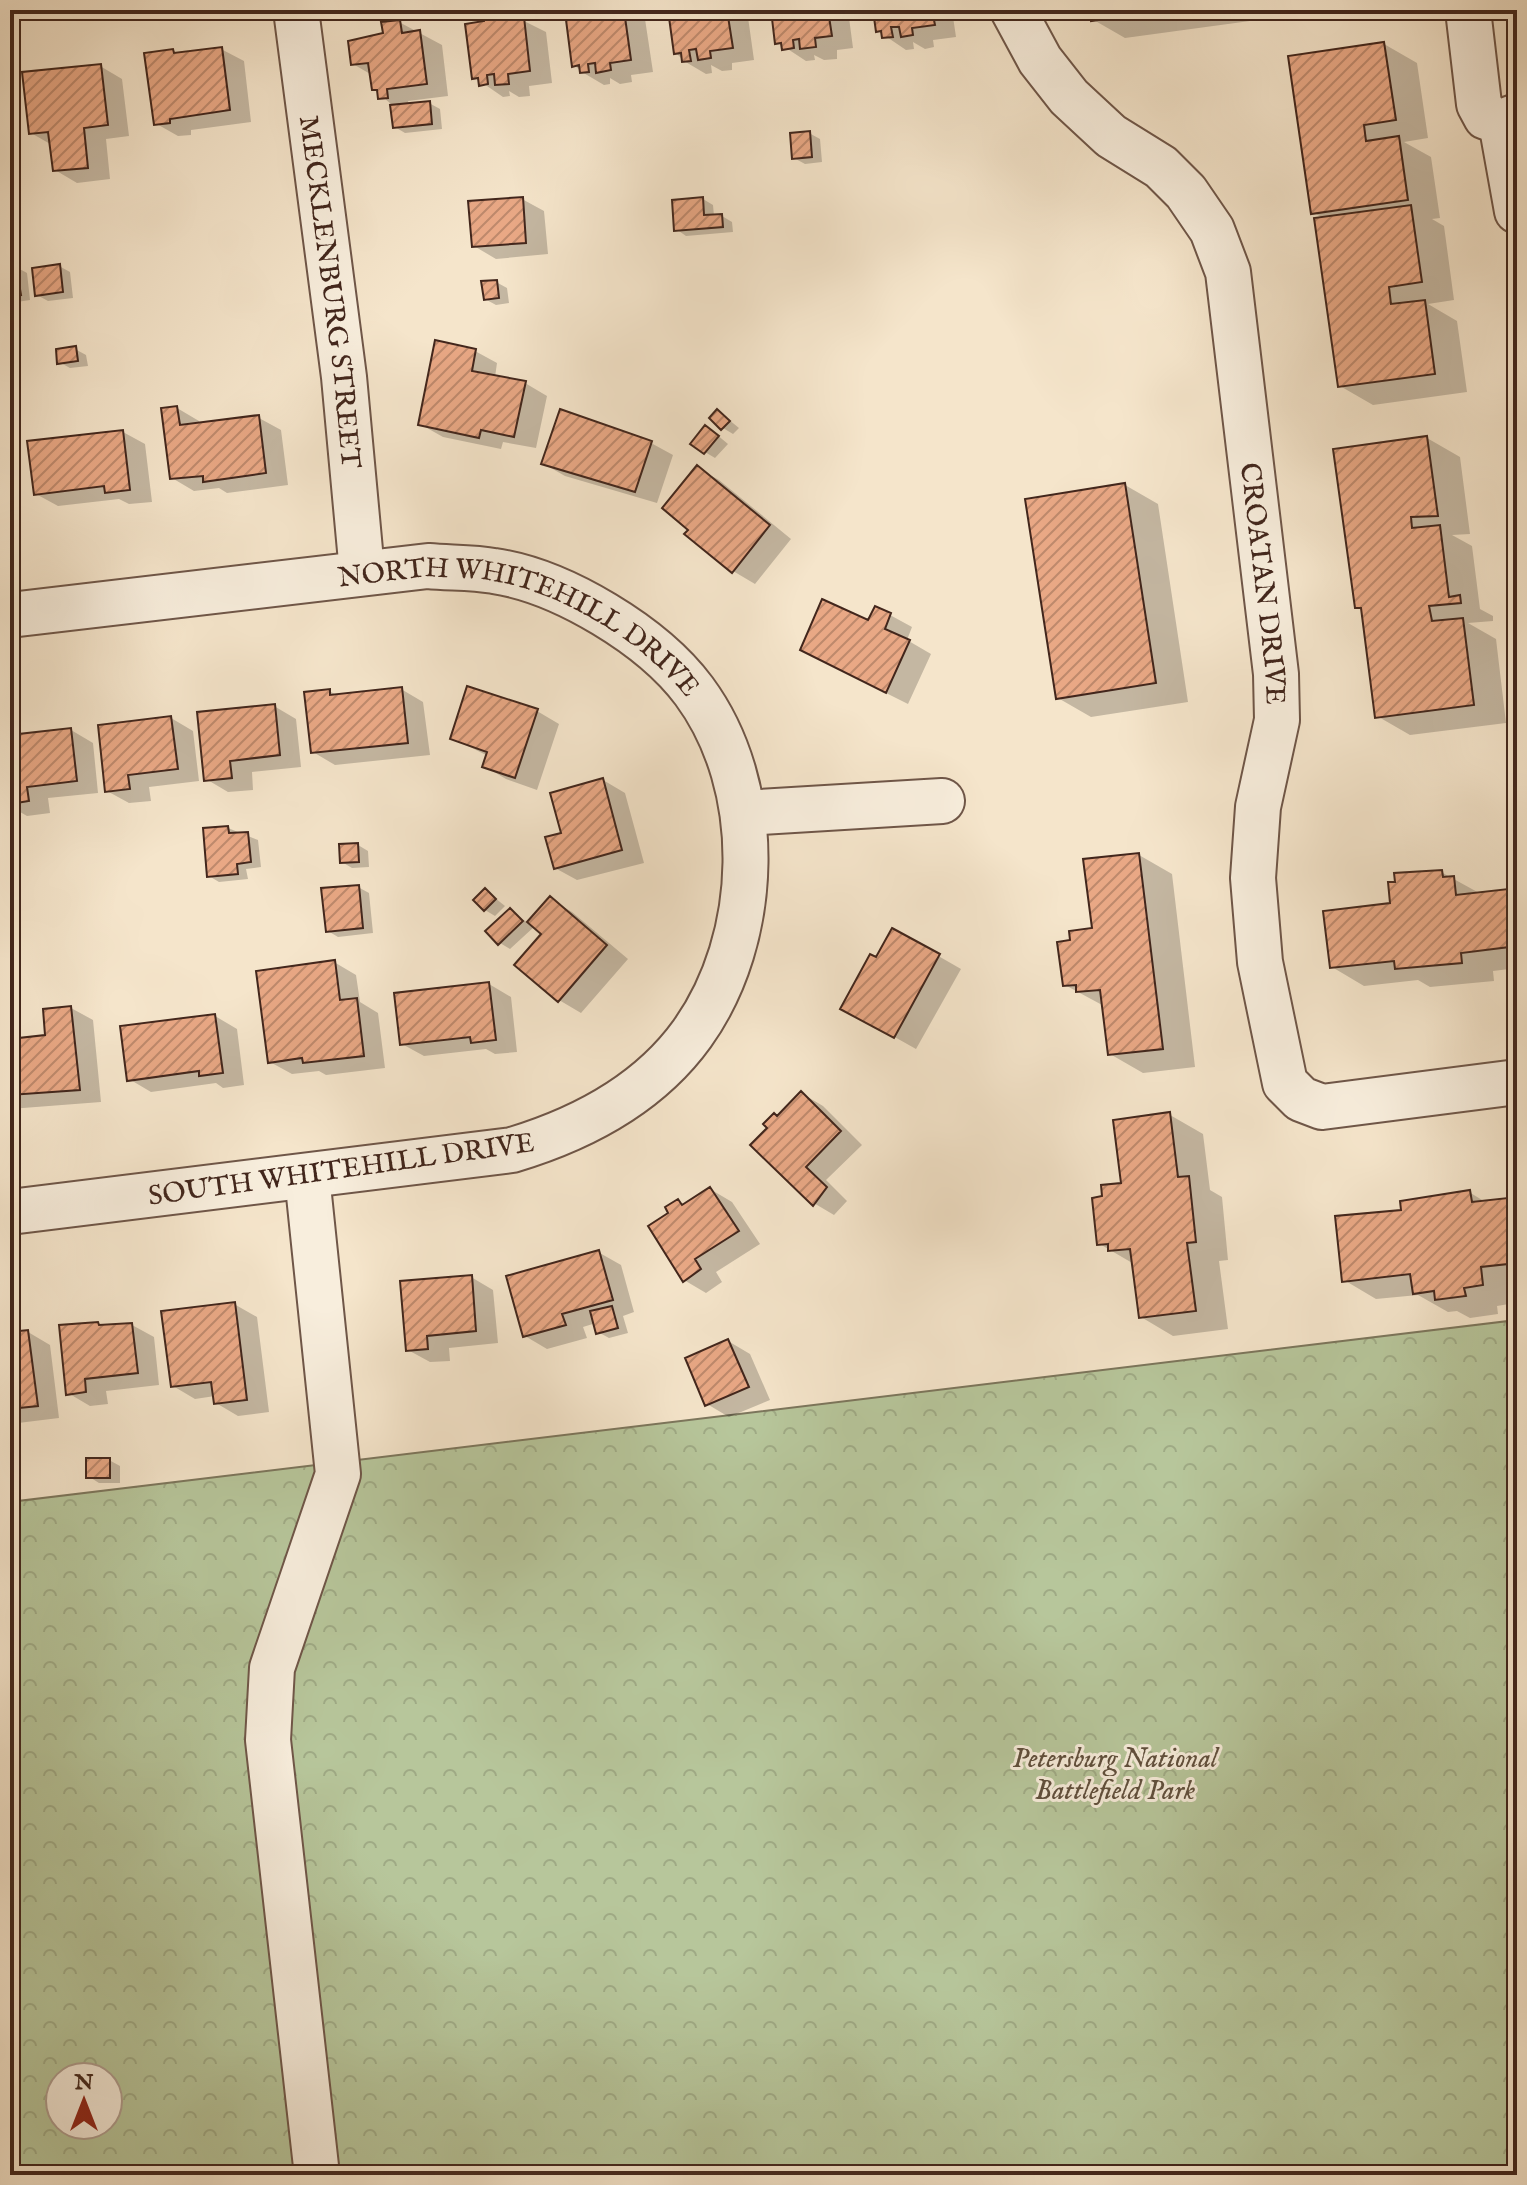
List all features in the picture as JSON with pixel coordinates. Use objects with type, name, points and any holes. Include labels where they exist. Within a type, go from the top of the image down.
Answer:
[{"type":"street","name":"MECKLENBURG STREET","points":[[296,10],[344,377],[362,572]]},
{"type":"street","name":"CROATAN DRIVE","points":[[1013,10],[1040,60],[1069,97],[1111,136],[1161,167],[1174,179],[1212,230],[1228,272],[1276,674],[1277,720],[1258,807],[1253,878],[1260,962],[1285,1083],[1301,1099],[1322,1107],[1517,1082]]},
{"type":"street","points":[[1468,10],[1479,104],[1486,117],[1509,119],[1517,211]]},
{"type":"street","name":"NORTH WHITEHILL DRIVE","points":[[10,615],[428,566],[495,571],[542,585],[598,611],[648,645],[692,688],[729,757],[743,813]]},
{"type":"street","points":[[743,813],[942,801]]},
{"type":"street","name":"SOUTH WHITEHILL DRIVE","points":[[10,1212],[512,1150],[565,1134],[614,1107],[649,1080],[692,1035],[722,981],[737,932],[746,867],[743,813]]},
{"type":"street","points":[[307,1176],[338,1474],[272,1668],[268,1740],[317,2175]]},
{"type":"green space","name":"Petersburg National Battlefield Park","points":[[1517,1320],[1517,2175],[10,2175],[10,1502]]},
{"type":"building","points":[[483,10],[502,10],[504,19],[524,17],[530,71],[508,74],[509,84],[495,85],[494,74],[487,75],[488,84],[479,86],[478,78],[472,79],[465,24],[484,21]]},
{"type":"building","points":[[624,10],[631,60],[610,63],[611,70],[596,73],[595,63],[588,64],[589,72],[580,73],[579,65],[572,67],[565,12]]},
{"type":"building","points":[[668,10],[727,10],[733,48],[710,51],[711,58],[698,60],[696,49],[689,50],[691,61],[682,62],[681,53],[674,54]]},
{"type":"building","points":[[771,10],[828,10],[832,36],[815,38],[816,47],[800,49],[799,39],[793,40],[794,48],[782,50],[781,43],[775,44]]},
{"type":"building","points":[[873,10],[932,10],[935,25],[912,28],[913,35],[901,37],[899,27],[891,27],[893,37],[882,38],[881,31],[876,32]]},
{"type":"building","points":[[1089,10],[1168,10],[1091,21]]},
{"type":"building","points":[[400,20],[402,33],[420,30],[427,84],[387,89],[388,98],[378,99],[377,90],[372,90],[368,63],[351,65],[348,41],[383,33],[381,22]]},
{"type":"building","points":[[1384,42],[1396,120],[1364,125],[1366,141],[1399,136],[1408,200],[1311,214],[1288,56]]},
{"type":"building","points":[[222,47],[230,110],[170,119],[170,123],[154,125],[144,53]]},
{"type":"building","points":[[101,64],[108,125],[84,128],[88,168],[53,171],[48,132],[29,134],[22,72]]},
{"type":"building","points":[[430,101],[432,124],[393,128],[390,105]]},
{"type":"building","points":[[810,131],[812,157],[792,159],[790,133]]},
{"type":"building","points":[[523,197],[526,243],[472,247],[468,201]]},
{"type":"building","points":[[703,197],[704,215],[722,214],[723,227],[674,231],[672,200]]},
{"type":"building","points":[[1411,205],[1422,282],[1389,287],[1391,304],[1425,300],[1435,374],[1338,387],[1314,218]]},
{"type":"building","points":[[60,264],[63,292],[35,296],[32,268]]},
{"type":"building","points":[[16,265],[21,295],[10,296],[10,266]]},
{"type":"building","points":[[497,280],[499,298],[484,300],[481,281]]},
{"type":"building","points":[[435,340],[476,349],[472,371],[526,381],[514,437],[481,430],[479,438],[418,425]]},
{"type":"building","points":[[76,346],[78,361],[57,364],[56,349]]},
{"type":"building","points":[[177,406],[180,425],[259,415],[266,473],[203,482],[203,476],[170,479],[161,408]]},
{"type":"building","points":[[560,409],[652,441],[635,492],[541,464]]},
{"type":"building","points":[[717,409],[730,421],[721,430],[709,418]]},
{"type":"building","points":[[705,425],[719,436],[704,454],[690,444]]},
{"type":"building","points":[[123,430],[130,490],[105,493],[104,486],[34,495],[27,441]]},
{"type":"building","points":[[1427,436],[1438,516],[1411,517],[1412,528],[1440,525],[1449,597],[1460,595],[1461,603],[1429,606],[1432,621],[1463,618],[1474,705],[1375,718],[1361,608],[1355,608],[1333,449]]},
{"type":"building","points":[[697,465],[770,525],[732,573],[684,534],[688,530],[662,508]]},
{"type":"building","points":[[1125,483],[1156,683],[1056,699],[1025,499]]},
{"type":"building","points":[[822,599],[868,620],[875,606],[891,613],[885,629],[910,640],[886,693],[800,650]]},
{"type":"building","points":[[467,686],[538,709],[515,778],[482,767],[487,752],[450,739]]},
{"type":"building","points":[[402,687],[408,743],[311,753],[304,692],[330,689],[330,695]]},
{"type":"building","points":[[275,704],[280,755],[230,761],[232,778],[204,781],[197,712]]},
{"type":"building","points":[[171,716],[178,769],[128,775],[130,789],[105,792],[98,725]]},
{"type":"building","points":[[71,728],[77,781],[27,787],[29,801],[10,804],[10,735]]},
{"type":"building","points":[[603,778],[622,850],[554,869],[545,837],[561,833],[550,793]]},
{"type":"building","points":[[228,826],[229,833],[248,832],[251,862],[237,864],[238,874],[207,877],[203,828]]},
{"type":"building","points":[[358,843],[359,862],[340,863],[339,844]]},
{"type":"building","points":[[1139,853],[1163,1049],[1108,1055],[1100,990],[1076,992],[1076,985],[1063,986],[1057,942],[1070,940],[1069,931],[1092,928],[1083,859]]},
{"type":"building","points":[[1442,870],[1443,877],[1454,876],[1456,895],[1517,888],[1517,946],[1461,953],[1462,963],[1395,969],[1394,961],[1330,968],[1323,911],[1390,903],[1388,882],[1395,882],[1394,873]]},
{"type":"building","points":[[359,885],[363,928],[326,932],[321,888]]},
{"type":"building","points":[[485,888],[496,899],[484,911],[473,900]]},
{"type":"building","points":[[550,896],[607,945],[558,1002],[514,965],[541,934],[527,922]]},
{"type":"building","points":[[510,908],[523,921],[498,945],[485,931]]},
{"type":"building","points":[[892,928],[940,954],[894,1038],[840,1009],[870,954],[876,957]]},
{"type":"building","points":[[335,960],[340,1000],[357,998],[364,1056],[303,1063],[302,1058],[268,1063],[256,971]]},
{"type":"building","points":[[489,982],[496,1040],[471,1043],[470,1037],[400,1045],[394,993]]},
{"type":"building","points":[[71,1006],[80,1090],[10,1095],[10,1039],[45,1035],[43,1009]]},
{"type":"building","points":[[215,1014],[223,1073],[199,1076],[199,1071],[127,1081],[120,1026]]},
{"type":"building","points":[[801,1091],[841,1131],[806,1167],[827,1187],[813,1206],[750,1145],[767,1128],[763,1124],[774,1113],[777,1116]]},
{"type":"building","points":[[1170,1112],[1178,1177],[1189,1176],[1196,1242],[1187,1243],[1196,1311],[1139,1318],[1130,1249],[1108,1251],[1108,1244],[1097,1245],[1092,1198],[1102,1196],[1101,1185],[1121,1183],[1113,1120]]},
{"type":"building","points":[[710,1187],[739,1231],[695,1259],[701,1269],[683,1282],[648,1226],[668,1213],[665,1207],[678,1199],[682,1205]]},
{"type":"building","points":[[1470,1190],[1472,1202],[1517,1197],[1517,1263],[1481,1267],[1483,1285],[1464,1288],[1466,1296],[1435,1300],[1434,1291],[1413,1294],[1410,1274],[1342,1282],[1335,1216],[1401,1210],[1400,1201]]},
{"type":"building","points":[[599,1250],[613,1300],[562,1314],[566,1325],[523,1337],[506,1276]]},
{"type":"building","points":[[472,1275],[476,1331],[427,1336],[428,1349],[406,1351],[400,1281]]},
{"type":"building","points":[[235,1302],[247,1400],[214,1404],[211,1382],[171,1387],[161,1311]]},
{"type":"building","points":[[612,1306],[618,1328],[596,1334],[590,1311]]},
{"type":"building","points":[[98,1322],[99,1325],[132,1323],[138,1373],[85,1379],[86,1392],[66,1395],[59,1325]]},
{"type":"building","points":[[28,1330],[38,1406],[10,1409],[10,1332]]},
{"type":"building","points":[[728,1339],[749,1387],[705,1406],[685,1358]]},
{"type":"building","points":[[86,1458],[110,1458],[110,1478],[86,1478]]}]
